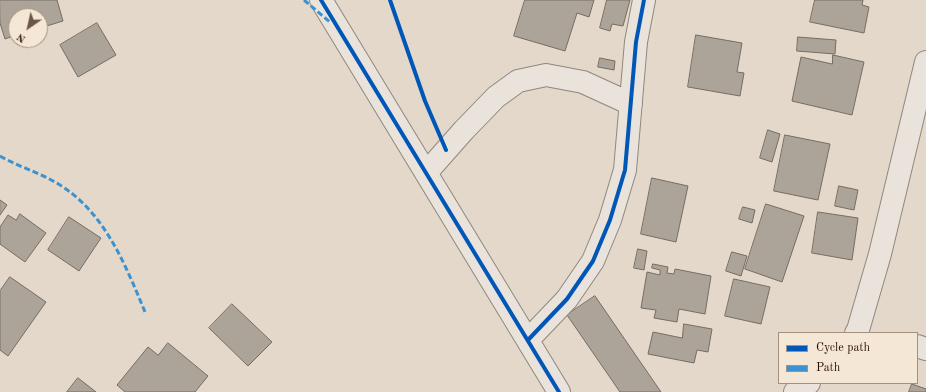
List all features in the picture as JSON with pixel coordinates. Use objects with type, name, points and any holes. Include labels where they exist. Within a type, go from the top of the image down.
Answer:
[{"type":"street","points":[[321,0],[559,392]]},
{"type":"street","points":[[528,340],[567,299],[593,262],[610,220],[625,170],[636,42],[644,0]]},
{"type":"street","points":[[862,332],[926,62]]},
{"type":"street","points":[[426,173],[496,97],[518,81],[546,75],[583,82],[631,104]]},
{"type":"street","points":[[795,392],[807,384]]},
{"type":"building","points":[[0,0],[57,0],[63,21],[48,26],[48,8],[8,8],[8,38],[5,39],[0,23]]},
{"type":"building","points":[[525,0],[594,0],[589,17],[577,13],[565,51],[514,36]]},
{"type":"building","points":[[607,0],[630,0],[623,26],[612,24],[610,31],[600,28]]},
{"type":"building","points":[[815,0],[863,0],[862,5],[869,7],[864,33],[810,22]]},
{"type":"building","points":[[97,23],[116,55],[78,77],[60,45]]},
{"type":"building","points":[[696,35],[742,43],[737,72],[744,73],[740,96],[688,87]]},
{"type":"building","points":[[798,37],[836,40],[835,54],[797,51]]},
{"type":"building","points":[[833,55],[864,62],[852,115],[792,101],[801,57],[832,64]]},
{"type":"building","points":[[600,58],[615,61],[614,70],[598,67]]},
{"type":"building","points":[[768,130],[780,134],[772,162],[760,158]]},
{"type":"building","points":[[785,135],[830,144],[818,200],[774,191]]},
{"type":"building","points":[[652,178],[688,186],[676,242],[641,234]]},
{"type":"building","points":[[839,186],[858,190],[854,210],[835,206]]},
{"type":"building","points":[[0,200],[7,205],[0,215]]},
{"type":"building","points":[[766,204],[804,216],[782,282],[745,269]]},
{"type":"building","points":[[743,207],[755,210],[752,223],[739,219]]},
{"type":"building","points":[[818,212],[858,218],[852,260],[812,253]]},
{"type":"building","points":[[20,214],[46,233],[25,262],[0,244],[0,227],[8,215],[16,220]]},
{"type":"building","points":[[69,217],[101,238],[79,271],[48,250]]},
{"type":"building","points":[[638,249],[647,251],[644,270],[634,268]]},
{"type":"building","points":[[732,252],[747,256],[741,276],[726,271]]},
{"type":"building","points":[[653,264],[668,267],[667,273],[674,274],[675,269],[711,276],[705,314],[679,309],[677,322],[654,318],[656,310],[641,308],[647,272],[660,275],[660,270],[652,268]]},
{"type":"building","points":[[10,277],[46,302],[8,356],[0,350],[0,291]]},
{"type":"building","points":[[734,279],[770,287],[761,324],[725,316]]},
{"type":"building","points":[[595,296],[661,392],[620,392],[567,315]]},
{"type":"building","points":[[232,304],[272,342],[248,366],[209,328]]},
{"type":"building","points":[[684,324],[712,329],[708,352],[697,350],[694,363],[648,354],[653,332],[682,338]]},
{"type":"building","points":[[168,343],[208,376],[195,392],[125,392],[117,385],[148,347],[158,355]]},
{"type":"building","points":[[78,378],[96,392],[67,392]]},
{"type":"building","points":[[912,384],[926,389],[926,392],[909,392]]},
{"type":"marked path","points":[[304,0],[331,23]]},
{"type":"marked path","points":[[0,156],[60,185],[90,210],[102,225],[122,259],[145,312]]},
{"type":"cycle path","points":[[321,0],[559,392]]},
{"type":"cycle path","points":[[390,0],[425,101],[446,150]]},
{"type":"cycle path","points":[[528,340],[567,299],[593,261],[610,220],[625,170],[636,42],[644,0]]}]
